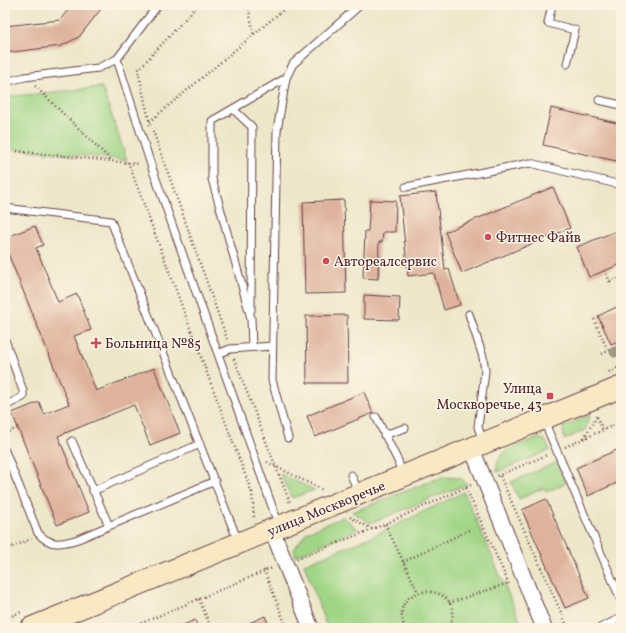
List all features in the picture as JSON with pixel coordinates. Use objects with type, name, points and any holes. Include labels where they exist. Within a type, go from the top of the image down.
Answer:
[{"type":"main road","name":"улица Москворечье","points":[[31,628],[478,447],[621,387]]},
{"type":"street","points":[[478,447],[484,481],[544,628]]},
{"type":"street","points":[[276,529],[286,563],[311,628]]},
{"type":"lane","points":[[5,82],[25,77],[98,68],[117,59],[158,5]]},
{"type":"lane","points":[[288,438],[272,380],[278,131],[286,78],[293,64],[360,5]]},
{"type":"lane","points":[[552,5],[548,24],[575,30],[567,64]]},
{"type":"lane","points":[[117,59],[151,165],[255,456],[276,529]]},
{"type":"lane","points":[[251,318],[212,179],[212,121],[286,78]]},
{"type":"lane","points":[[599,100],[621,105]]},
{"type":"lane","points":[[232,109],[252,127],[252,347]]},
{"type":"lane","points":[[406,187],[530,163],[621,185]]},
{"type":"lane","points":[[5,208],[111,221],[239,543]]},
{"type":"lane","points":[[469,314],[483,357],[485,372],[478,428],[478,447]]},
{"type":"lane","points":[[5,340],[23,391],[23,396],[5,406]]},
{"type":"lane","points":[[218,354],[230,349],[272,346]]},
{"type":"lane","points":[[376,417],[384,436],[398,461],[403,477]]},
{"type":"lane","points":[[544,419],[621,600]]},
{"type":"lane","points":[[384,436],[405,428]]},
{"type":"lane","points":[[72,441],[109,526]]},
{"type":"lane","points":[[93,491],[200,444]]},
{"type":"lane","points":[[5,451],[40,535],[45,540],[53,543],[65,543],[215,481]]},
{"type":"lane","points":[[351,475],[360,495]]},
{"type":"lane","points":[[600,628],[621,618]]},
{"type":"path","points":[[149,122],[138,70],[198,5]]},
{"type":"path","points":[[248,5],[254,36]]},
{"type":"path","points":[[25,77],[112,161]]},
{"type":"path","points":[[5,150],[151,165]]},
{"type":"path","points":[[128,162],[252,493]]},
{"type":"path","points":[[606,270],[611,286]]},
{"type":"path","points":[[610,281],[621,278]]},
{"type":"path","points":[[594,319],[608,351]]},
{"type":"path","points":[[602,354],[621,344]]},
{"type":"path","points":[[584,438],[597,416],[603,414]]},
{"type":"path","points":[[597,416],[603,430]]},
{"type":"path","points":[[130,628],[264,570],[286,563],[386,524],[621,422]]},
{"type":"path","points":[[5,434],[18,428]]},
{"type":"path","points":[[234,446],[323,490]]},
{"type":"path","points":[[500,475],[568,628]]},
{"type":"path","points":[[466,488],[512,590]]},
{"type":"path","points":[[348,515],[372,529]]},
{"type":"path","points":[[386,524],[418,592]]},
{"type":"path","points":[[403,562],[469,530]]},
{"type":"path","points":[[5,550],[40,535]]},
{"type":"path","points":[[264,570],[287,628]]},
{"type":"path","points":[[449,603],[509,583]]},
{"type":"path","points":[[405,628],[402,613],[408,598],[418,592],[432,590],[440,593],[449,603],[452,614],[449,628]]},
{"type":"path","points":[[199,599],[211,628]]},
{"type":"green space","points":[[102,87],[127,160],[5,148],[5,97]]},
{"type":"green space","points":[[590,415],[585,430],[564,440],[563,427]]},
{"type":"green space","points":[[538,438],[545,440],[550,450],[497,472],[497,464],[504,453],[517,445]]},
{"type":"green space","points":[[557,462],[566,483],[546,492],[544,488],[519,499],[511,482]]},
{"type":"green space","points":[[280,474],[315,490],[292,498]]},
{"type":"green space","points":[[442,477],[461,478],[467,484],[371,523],[352,512]]},
{"type":"green space","points":[[464,492],[523,628],[327,628],[304,564],[371,537]]},
{"type":"green space","points":[[343,517],[358,529],[295,556],[294,549],[307,532]]},
{"type":"building","points":[[72,5],[104,5],[79,37],[61,46],[5,53],[5,26],[60,20]]},
{"type":"building","points":[[551,108],[621,124],[621,162],[543,145]]},
{"type":"building","points":[[553,187],[570,228],[462,273],[445,232]]},
{"type":"building","points":[[436,192],[445,270],[449,269],[460,305],[444,310],[434,273],[408,276],[400,196]]},
{"type":"building","points":[[344,200],[346,293],[305,294],[303,202]]},
{"type":"building","points":[[370,200],[396,201],[395,232],[383,232],[382,242],[379,242],[378,279],[363,278],[365,231],[368,231]]},
{"type":"building","points":[[35,226],[43,245],[36,248],[58,302],[77,294],[91,330],[74,336],[96,391],[154,368],[180,433],[150,445],[134,405],[58,436],[89,512],[57,525],[12,413],[39,402],[44,414],[69,404],[5,246],[5,238]]},
{"type":"building","points":[[621,229],[621,264],[589,277],[577,247]]},
{"type":"building","points":[[364,295],[400,297],[399,320],[364,319]]},
{"type":"building","points":[[621,305],[621,340],[611,344],[598,316]]},
{"type":"building","points":[[347,315],[348,383],[307,383],[306,316]]},
{"type":"building","points":[[364,392],[373,413],[315,437],[307,416]]},
{"type":"building","points":[[621,448],[621,481],[588,496],[576,468]]},
{"type":"building","points":[[546,499],[589,598],[565,608],[522,510]]},
{"type":"building","points":[[265,616],[270,628],[241,628],[241,627]]},
{"type":"building","points":[[195,620],[198,628],[176,628]]},
{"type":"place","name":"Фитнес Файв","points":[[488,237]]},
{"type":"place","name":"Автореалсервис","points":[[326,261]]},
{"type":"place","name":"Больница №85","points":[[96,343]]},
{"type":"place","name":"Улица Москворечье, 43","points":[[550,396]]}]
